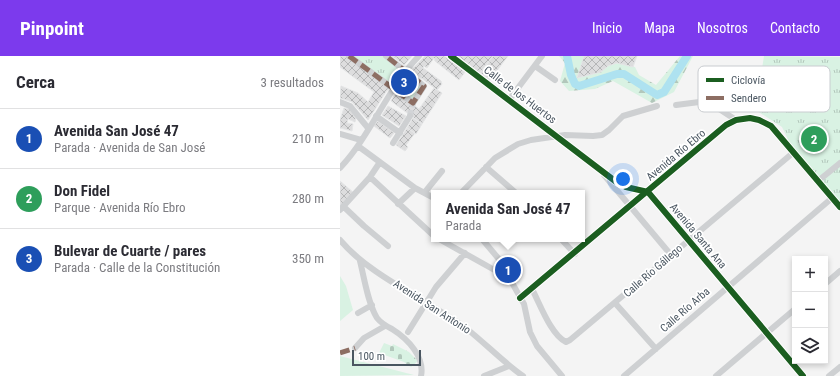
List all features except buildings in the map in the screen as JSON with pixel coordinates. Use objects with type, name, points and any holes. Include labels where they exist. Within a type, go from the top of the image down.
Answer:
[{"type":"street","points":[[349,56],[413,103],[424,86],[386,56]]},
{"type":"street","points":[[340,168],[359,143],[405,71],[419,56]]},
{"type":"street","name":"Calle de los Huertos","points":[[451,56],[557,136]]},
{"type":"street","points":[[509,100],[542,56]]},
{"type":"street","points":[[535,66],[555,80]]},
{"type":"street","points":[[340,102],[350,106],[368,128]]},
{"type":"street","points":[[676,105],[698,102]]},
{"type":"street","points":[[464,190],[501,154],[518,144],[531,140],[557,136],[602,135],[623,116],[657,106]]},
{"type":"street","points":[[724,112],[736,120],[750,118],[765,122],[775,130],[840,207]]},
{"type":"street","points":[[376,116],[400,133]]},
{"type":"street","points":[[393,143],[410,116]]},
{"type":"street","name":"Avenida Río Ebro","points":[[520,298],[575,254],[726,125],[736,120]]},
{"type":"street","points":[[340,134],[359,143],[380,162],[415,188],[431,196]]},
{"type":"street","points":[[557,136],[602,172],[626,186],[648,192]]},
{"type":"street","name":"Calle Río Gállego","points":[[532,289],[550,323],[561,339],[566,342],[615,303],[794,152]]},
{"type":"street","points":[[380,162],[370,178],[342,208],[388,246]]},
{"type":"street","points":[[818,181],[840,163]]},
{"type":"street","points":[[486,167],[513,190]]},
{"type":"street","points":[[424,192],[442,171]]},
{"type":"street","points":[[602,172],[671,256]]},
{"type":"street","points":[[370,178],[431,233]]},
{"type":"street","points":[[398,204],[415,188]]},
{"type":"street","name":"Avenida Santa Ana","points":[[648,192],[803,376]]},
{"type":"street","name":"Calle Río Arba","points":[[624,376],[832,198]]},
{"type":"street","name":"Avenida San Antonio","points":[[340,241],[360,261],[427,302],[467,329],[508,366],[523,376]]},
{"type":"street","points":[[445,242],[498,272],[505,271]]},
{"type":"street","points":[[485,242],[494,252],[526,309],[530,332],[537,346],[562,376]]},
{"type":"street","points":[[564,242],[575,254]]},
{"type":"street","points":[[408,332],[439,283],[465,253]]},
{"type":"street","points":[[360,261],[372,305],[377,317],[385,326],[401,337],[420,357],[422,368],[421,376]]},
{"type":"street","points":[[828,281],[840,271]]},
{"type":"street","points":[[615,303],[656,349]]},
{"type":"street","points":[[358,313],[372,305]]},
{"type":"street","points":[[716,376],[792,311]]},
{"type":"street","points":[[354,348],[364,338],[385,326]]},
{"type":"street","points":[[484,376],[508,366]]},
{"type":"street","points":[[829,376],[840,367]]},
{"type":"green space","points":[[352,56],[384,56],[402,70],[392,84]]},
{"type":"green space","points":[[559,56],[584,56],[608,66],[617,63],[635,67],[639,75],[656,85],[680,56],[693,56],[674,92],[652,103],[613,81],[595,89],[569,91],[560,81],[565,63]]},
{"type":"green space","points":[[764,56],[840,57],[840,207],[794,152],[782,127],[759,112],[830,112],[830,66],[762,66]]},
{"type":"green space","points":[[405,73],[422,86],[413,102],[396,88]]},
{"type":"green space","points":[[340,276],[346,286],[353,310],[340,321]]},
{"type":"green space","points":[[384,343],[392,346],[393,344],[409,352],[418,361],[411,367],[404,362],[379,353]]},
{"type":"green space","points":[[340,356],[414,375],[340,376]]},
{"type":"waterway","points":[[567,56],[571,75],[575,84],[579,86],[617,74],[624,74],[657,95],[664,92],[687,56]]},
{"type":"tunnel","points":[[410,116],[413,103]]},
{"type":"marked path","points":[[349,56],[413,103],[424,86],[386,56]]},
{"type":"marked path","points":[[340,353],[355,348]]},
{"type":"cycle path","points":[[451,56],[615,181],[626,187],[648,192],[803,376]]},
{"type":"cycle path","points":[[520,298],[726,125],[736,120],[750,118],[759,120],[771,126],[840,207]]},
{"type":"place","name":"Bulevar de Cuarte / pares","points":[[404,82]]},
{"type":"place","name":"Don Fidel","points":[[814,139]]},
{"type":"place","name":"Avenida San José 47","points":[[508,270]]}]
